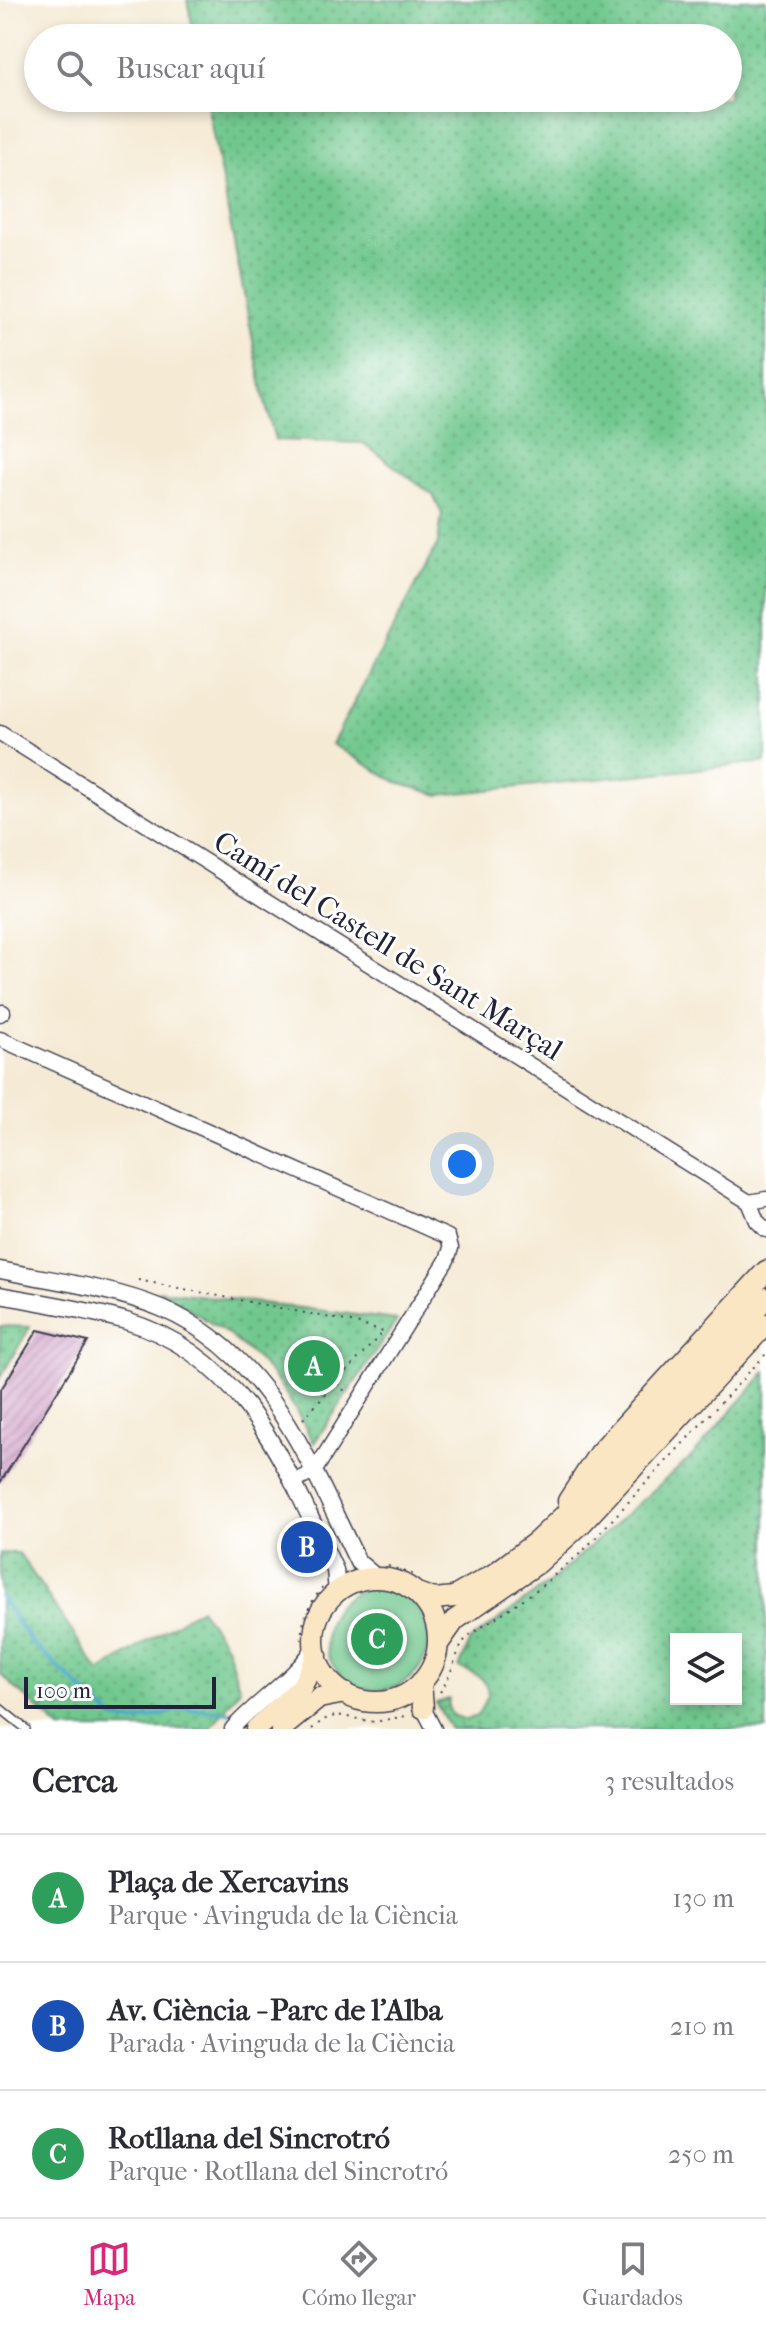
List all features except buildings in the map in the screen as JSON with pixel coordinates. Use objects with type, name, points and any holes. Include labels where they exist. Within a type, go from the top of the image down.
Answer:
[{"type":"main road","points":[[558,1522],[580,1480],[599,1453],[766,1271]]},
{"type":"main road","points":[[256,1729],[276,1715],[302,1686],[331,1586],[358,1581],[381,1572],[396,1581],[420,1587],[434,1599],[462,1594],[506,1565],[558,1522],[766,1298]]},
{"type":"main road","points":[[397,1697],[421,1682],[432,1666],[438,1644],[455,1620],[538,1563],[583,1522],[766,1324]]},
{"type":"main road","points":[[420,1587],[435,1621],[438,1644]]},
{"type":"main road","points":[[311,1650],[327,1677],[345,1693],[371,1701],[397,1697],[414,1701],[422,1707]]},
{"type":"main road","points":[[421,1682],[422,1707]]},
{"type":"main road","points":[[276,1715],[319,1698],[345,1693]]},
{"type":"street","name":"Camí del Castell de Sant Marçal","points":[[0,733],[749,1202],[757,1221],[766,1230]]},
{"type":"street","points":[[0,1039],[448,1237],[451,1248],[447,1260],[314,1472],[292,1483]]},
{"type":"street","points":[[749,1202],[766,1199]]},
{"type":"street","points":[[0,1270],[138,1300],[204,1332],[236,1357],[262,1384],[292,1427],[358,1562],[381,1572]]},
{"type":"street","points":[[0,1295],[128,1321],[182,1346],[207,1364],[242,1398],[268,1434],[335,1570],[331,1586]]},
{"type":"street","points":[[422,1707],[434,1729]]},
{"type":"street","points":[[232,1729],[276,1715]]},
{"type":"lane","points":[[0,1708],[26,1729]]},
{"type":"lane","points":[[0,1717],[12,1718]]},
{"type":"path","points":[[138,1280],[356,1323],[384,1333],[303,1419]]},
{"type":"path","points":[[314,1727],[337,1715],[381,1722],[422,1707],[451,1676],[463,1643],[473,1632],[538,1589],[582,1552],[766,1354]]},
{"type":"path","points":[[338,1382],[352,1400]]},
{"type":"path","points":[[381,1572],[406,1570],[420,1587]]},
{"type":"path","points":[[311,1650],[304,1619],[331,1586]]},
{"type":"green space","points":[[187,0],[766,0],[766,762],[439,795],[398,783],[332,744],[438,543],[442,514],[433,495],[363,443],[275,440],[264,398],[209,112],[742,112],[742,24],[192,24]]},
{"type":"green space","points":[[157,1290],[397,1320],[314,1443],[279,1384],[253,1355],[223,1331]]},
{"type":"green space","points":[[0,1326],[30,1327],[0,1378]]},
{"type":"green space","points":[[766,1372],[766,1729],[450,1729],[436,1703],[449,1699],[448,1707],[452,1715],[466,1720],[477,1716],[488,1696],[483,1680],[459,1668],[470,1641],[550,1582],[693,1455]]},
{"type":"green space","points":[[0,1553],[19,1553],[99,1672],[200,1608],[226,1645],[240,1689],[210,1729],[60,1729],[0,1674]]},
{"type":"green space","points":[[377,1588],[406,1596],[420,1610],[428,1639],[420,1668],[406,1682],[377,1690],[348,1682],[334,1668],[326,1639],[334,1610],[348,1596]]},
{"type":"waterway","points":[[0,1597],[33,1644],[113,1718],[134,1722],[183,1709],[242,1715]]},
{"type":"waterway","points":[[293,1727],[304,1729]]},
{"type":"place","name":"Plaça de Xercavins","points":[[314,1366]]},
{"type":"place","name":"Av. Ciència - Parc de l'Alba","points":[[307,1547]]},
{"type":"place","name":"Rotllana del Sincrotró","points":[[377,1639]]}]
